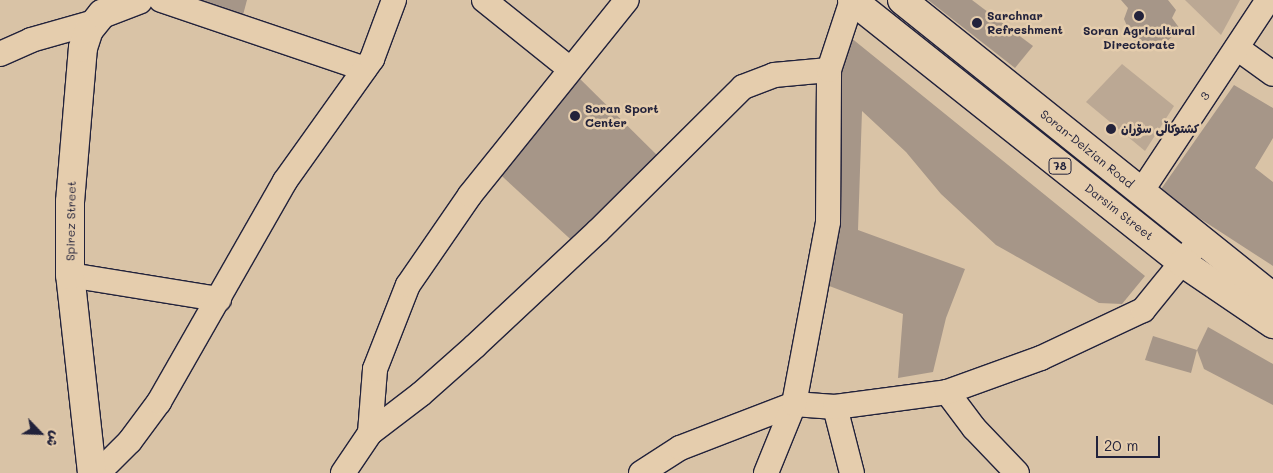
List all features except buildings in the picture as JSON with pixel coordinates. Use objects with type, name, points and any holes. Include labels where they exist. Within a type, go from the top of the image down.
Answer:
[{"type":"main road","points":[[94,22],[112,8],[138,0]]},
{"type":"main road","name":"Darsim Street","points":[[852,0],[1183,264],[1273,324]]},
{"type":"main road","name":"Soran-Delzian Road","points":[[902,0],[1273,297]]},
{"type":"main road","name":"Spirez Street","points":[[92,473],[70,275],[70,202],[84,48],[94,22]]},
{"type":"street","points":[[162,0],[365,69]]},
{"type":"street","points":[[98,473],[130,441],[158,402],[285,181],[365,69],[394,0]]},
{"type":"street","points":[[484,0],[570,69]]},
{"type":"street","points":[[370,432],[374,369],[408,285],[470,196],[627,0]]},
{"type":"street","points":[[766,473],[794,404],[828,222],[829,70],[852,0]]},
{"type":"street","name":"3","points":[[1141,192],[1268,0]]},
{"type":"street","points":[[0,54],[31,40],[94,22]]},
{"type":"street","points":[[1236,48],[1273,74]]},
{"type":"street","points":[[343,473],[370,432],[421,394],[482,339],[605,224],[743,87],[774,74],[829,70]]},
{"type":"street","points":[[641,473],[680,448],[794,404],[835,407],[947,392],[1041,358],[1143,310],[1183,264],[1200,240]]},
{"type":"street","points":[[70,275],[219,298]]},
{"type":"street","points":[[947,392],[974,428],[1017,473]]},
{"type":"street","points":[[835,407],[852,473]]},
{"type":"shaded area","points":[[1185,0],[1240,0],[1221,35]]},
{"type":"shaded area","points":[[1122,64],[1174,106],[1145,151],[1086,102]]},
{"type":"place","name":"Soran Agricultural Directorate","points":[[1139,16]]},
{"type":"place","name":"Sarchnar Refreshment","points":[[977,23]]},
{"type":"place","name":"Soran Sport Center","points":[[575,116]]},
{"type":"place","name":"کشتوکاڵی سۆران","points":[[1111,129]]}]
